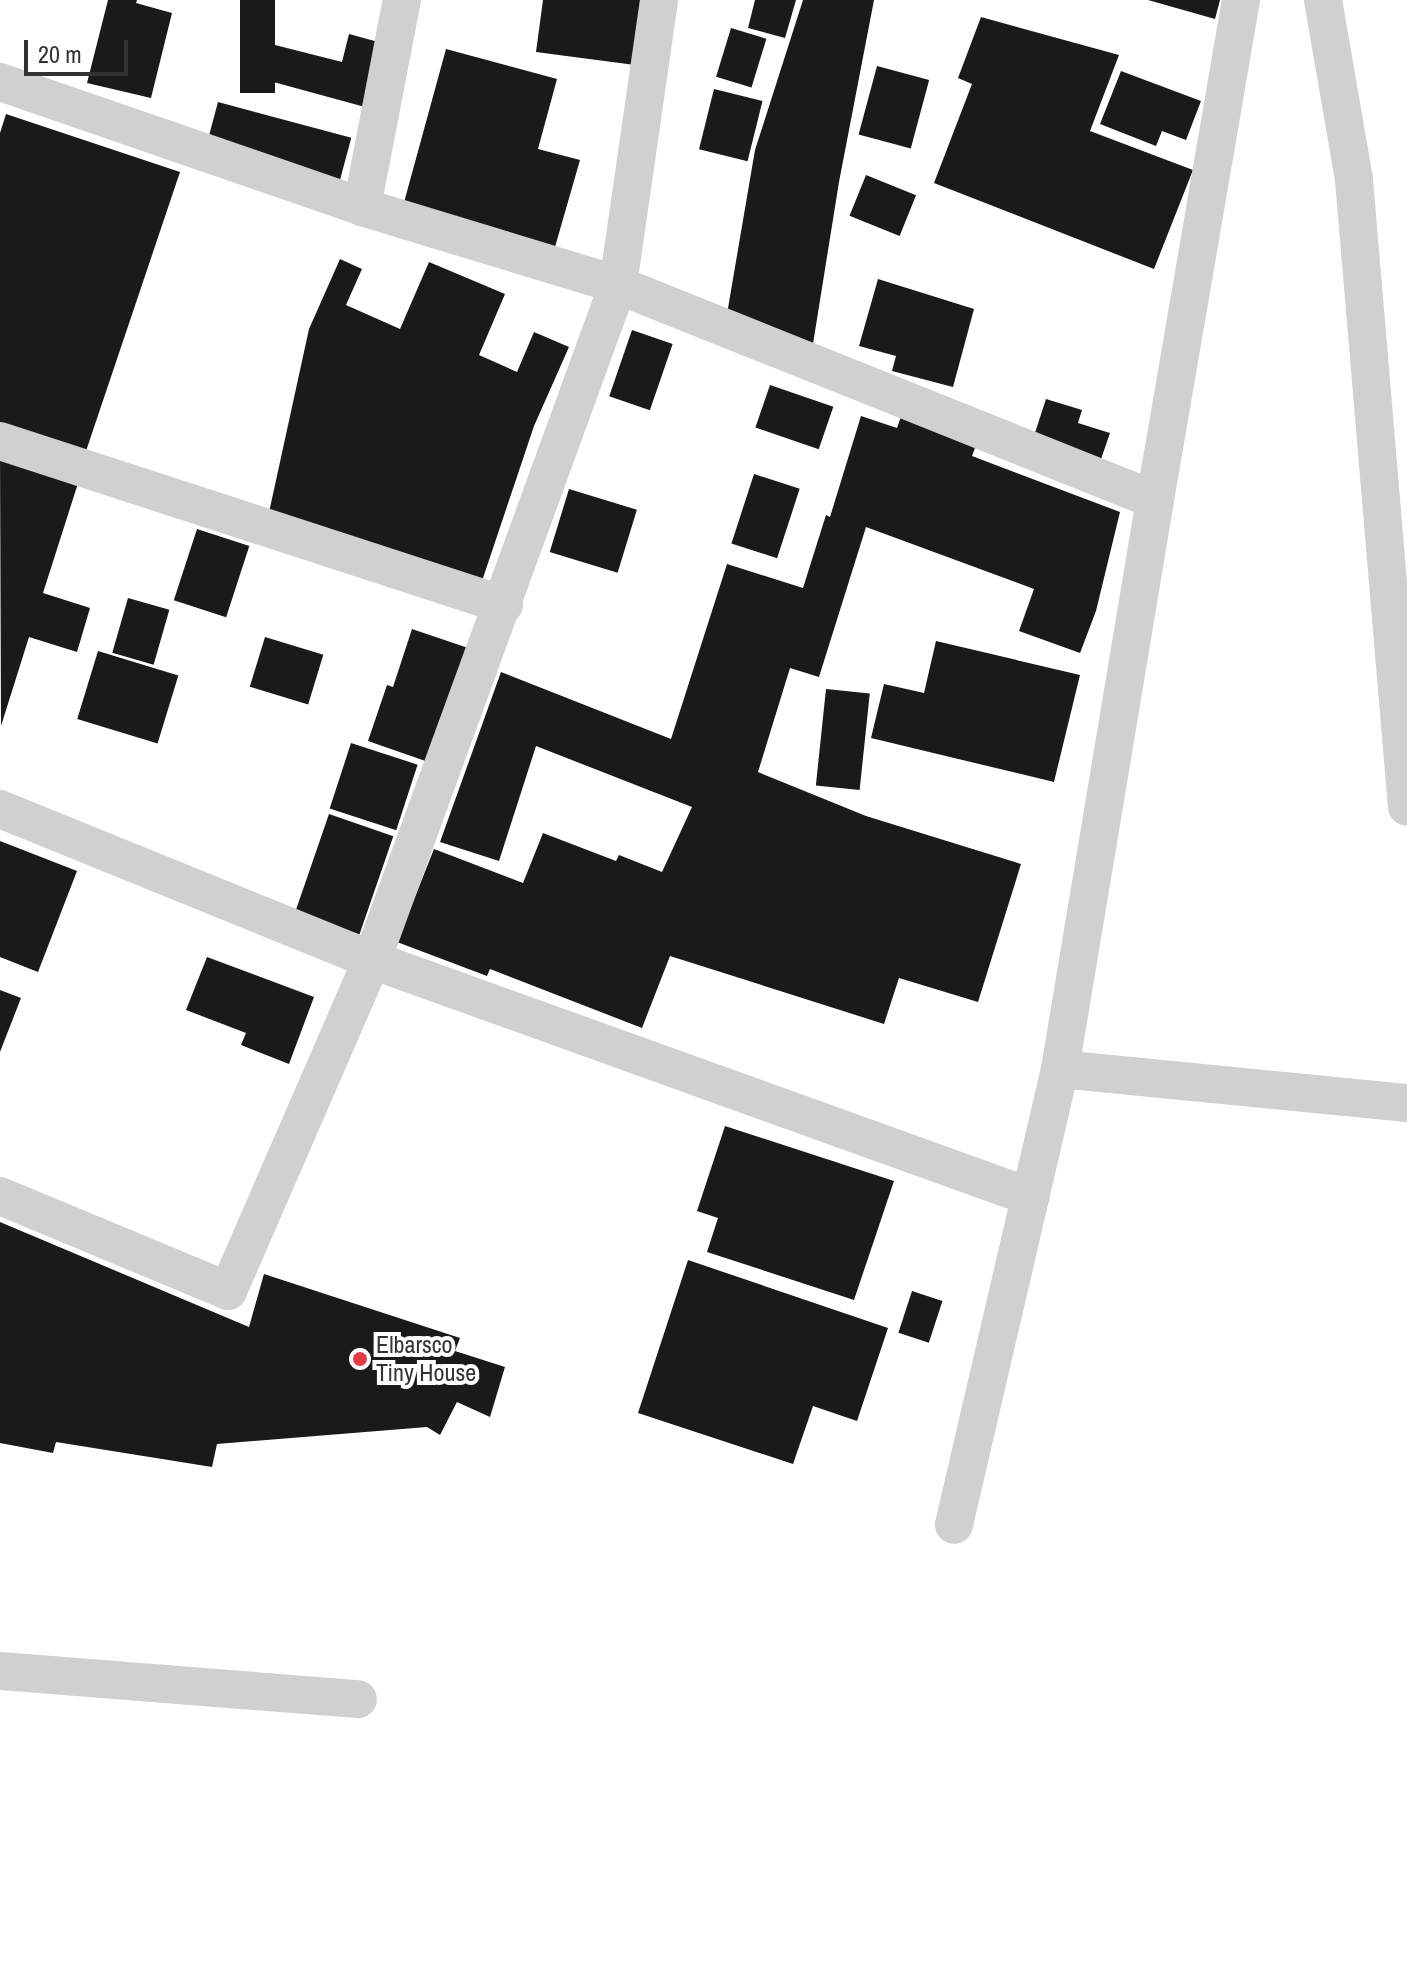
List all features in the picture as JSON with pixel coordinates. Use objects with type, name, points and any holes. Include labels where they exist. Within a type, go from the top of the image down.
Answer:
[{"type":"street","points":[[362,207],[402,0]]},
{"type":"street","points":[[0,1196],[228,1291],[372,960],[504,605],[618,285],[659,0]]},
{"type":"street","points":[[954,1525],[1060,1069],[1241,0]]},
{"type":"street","points":[[1323,0],[1354,180],[1407,807]]},
{"type":"street","points":[[2,88],[362,207],[618,285],[1155,500]]},
{"type":"street","points":[[0,441],[504,605]]},
{"type":"street","points":[[0,809],[372,960],[1031,1197]]},
{"type":"street","points":[[1060,1069],[1407,1103]]},
{"type":"street","points":[[0,1671],[358,1699]]},
{"type":"building","points":[[108,0],[137,0],[136,3],[172,13],[151,98],[87,83]]},
{"type":"building","points":[[240,0],[275,0],[275,93],[240,93]]},
{"type":"building","points":[[543,0],[643,0],[635,65],[536,52]]},
{"type":"building","points":[[755,0],[796,0],[785,38],[748,28]]},
{"type":"building","points":[[803,0],[874,0],[839,182],[813,344],[727,314],[755,150]]},
{"type":"building","points":[[1148,0],[1220,0],[1215,19]]},
{"type":"building","points":[[981,17],[1119,55],[1090,131],[1193,170],[1154,269],[934,183],[972,84],[958,78]]},
{"type":"building","points":[[731,28],[766,39],[751,88],[716,77]]},
{"type":"building","points":[[349,34],[382,43],[365,107],[266,80],[275,45],[342,62]]},
{"type":"building","points":[[446,49],[557,79],[538,149],[580,160],[555,247],[403,206]]},
{"type":"building","points":[[877,66],[929,80],[911,149],[859,135]]},
{"type":"building","points":[[1121,71],[1201,101],[1186,140],[1162,131],[1156,146],[1100,124]]},
{"type":"building","points":[[714,89],[763,101],[748,161],[699,149]]},
{"type":"building","points":[[218,102],[351,138],[340,181],[206,145]]},
{"type":"building","points":[[6,114],[180,172],[85,454],[0,426],[0,133]]},
{"type":"building","points":[[866,175],[916,195],[900,236],[850,216]]},
{"type":"building","points":[[340,259],[362,269],[346,305],[400,329],[429,262],[505,294],[479,355],[517,372],[534,332],[569,347],[534,426],[480,587],[268,517],[309,329]]},
{"type":"building","points":[[878,279],[974,309],[953,387],[892,371],[896,356],[859,346]]},
{"type":"building","points":[[632,330],[673,344],[650,410],[609,396]]},
{"type":"building","points":[[770,385],[833,407],[819,449],[755,428]]},
{"type":"building","points":[[1046,399],[1082,410],[1078,423],[1110,433],[1100,462],[1033,439]]},
{"type":"building","points":[[903,411],[978,440],[972,456],[1120,512],[1096,611],[1080,653],[1019,631],[1034,589],[866,527],[819,677],[790,668],[758,772],[866,816],[1021,864],[978,1002],[899,978],[884,1024],[670,956],[642,1028],[490,969],[487,976],[397,942],[434,849],[523,883],[543,833],[616,861],[619,855],[662,872],[692,807],[536,746],[499,861],[440,842],[501,672],[671,739],[727,564],[803,588],[826,515],[830,517],[861,416],[897,428]]},
{"type":"building","points":[[0,452],[80,477],[43,593],[90,608],[77,652],[29,637],[1,726]]},
{"type":"building","points":[[754,474],[800,489],[777,558],[731,543]]},
{"type":"building","points":[[569,489],[637,510],[618,573],[550,552]]},
{"type":"building","points":[[197,529],[249,546],[226,617],[174,600]]},
{"type":"building","points":[[128,598],[169,610],[154,665],[112,653]]},
{"type":"building","points":[[412,629],[474,650],[434,764],[368,741],[387,685],[393,687]]},
{"type":"building","points":[[265,637],[323,655],[308,705],[250,687]]},
{"type":"building","points":[[936,641],[1080,675],[1054,782],[871,738],[884,684],[924,693]]},
{"type":"building","points":[[98,651],[178,676],[158,743],[77,719]]},
{"type":"building","points":[[826,689],[870,694],[860,790],[816,785]]},
{"type":"building","points":[[351,743],[418,765],[396,830],[330,809]]},
{"type":"building","points":[[329,814],[393,836],[359,934],[295,912]]},
{"type":"building","points":[[0,841],[77,871],[38,972],[0,957]]},
{"type":"building","points":[[207,957],[314,997],[289,1064],[241,1045],[246,1033],[186,1010]]},
{"type":"building","points":[[0,990],[21,998],[0,1052]]},
{"type":"building","points":[[725,1126],[894,1181],[854,1300],[707,1252],[718,1218],[697,1211]]},
{"type":"building","points":[[0,1222],[249,1327],[264,1274],[460,1338],[455,1351],[505,1367],[490,1417],[457,1402],[440,1435],[427,1427],[217,1444],[212,1467],[56,1442],[53,1453],[0,1443]]},
{"type":"building","points":[[688,1260],[888,1328],[857,1421],[813,1406],[793,1464],[638,1413]]},
{"type":"building","points":[[912,1291],[942,1301],[929,1343],[898,1333]]},
{"type":"place","name":"Elbarsco Tiny House","points":[[360,1359]]}]
